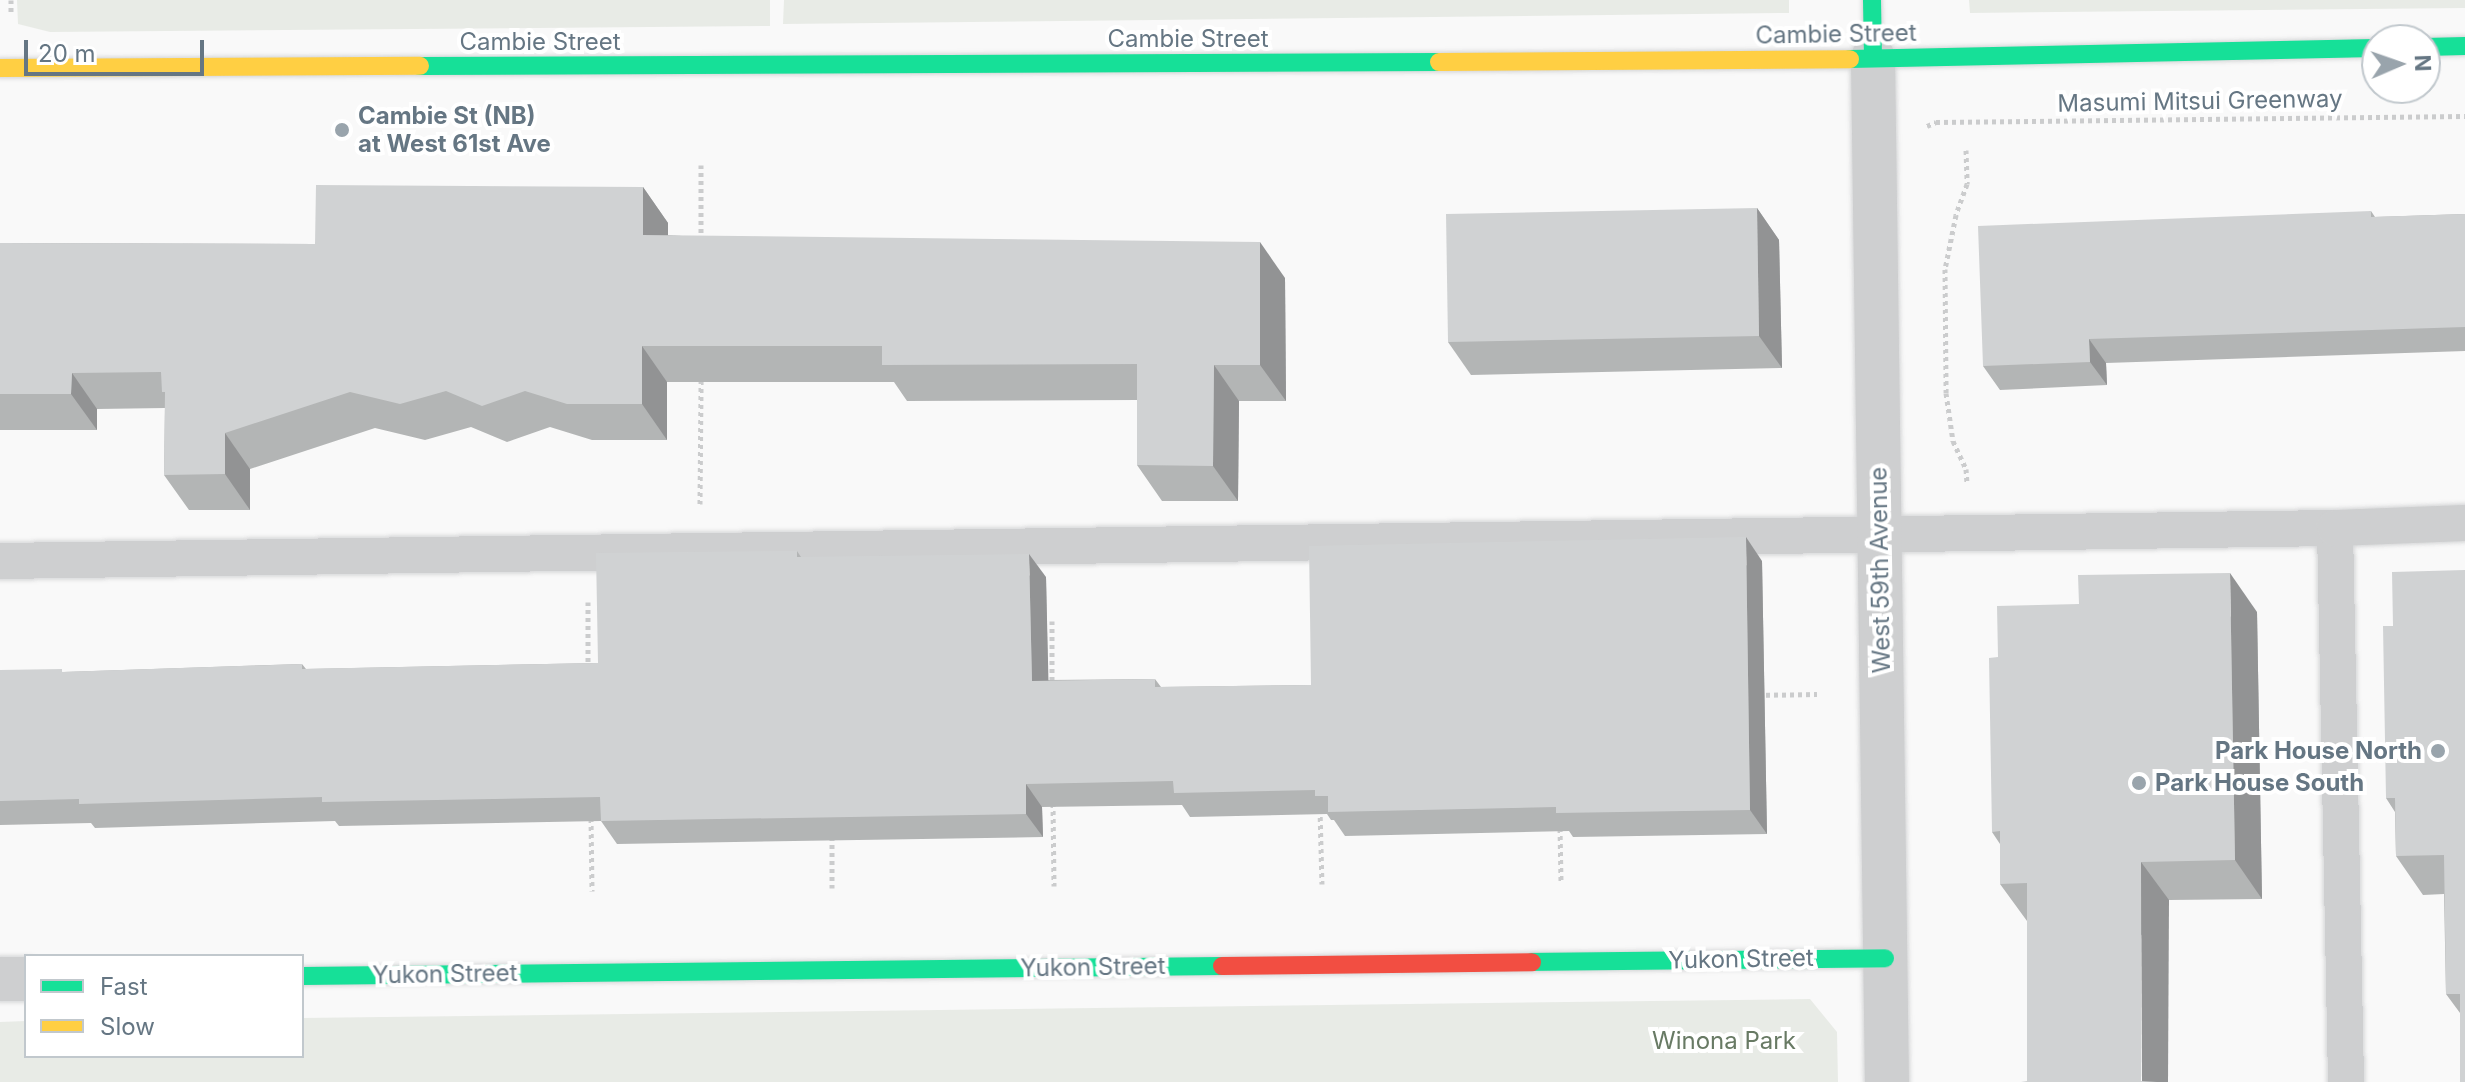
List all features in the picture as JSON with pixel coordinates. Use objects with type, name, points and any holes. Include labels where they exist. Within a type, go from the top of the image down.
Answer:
[{"type":"main road","points":[[1872,0],[1873,58]]},
{"type":"main road","points":[[2441,47],[2465,46]]},
{"type":"main road","name":"Cambie Street","points":[[0,68],[1873,58],[2361,48]]},
{"type":"main road","name":"Yukon Street","points":[[304,976],[1885,958]]},
{"type":"street","name":"West 59th Avenue","points":[[1873,58],[1887,1082]]},
{"type":"street","points":[[0,979],[24,979]]},
{"type":"lane","points":[[0,561],[2335,528],[2465,523]]},
{"type":"lane","points":[[2335,528],[2346,1082]]},
{"type":"path","name":"Masumi Mitsui Greenway","points":[[1936,122],[2465,116]]},
{"type":"path","points":[[1966,150],[1967,184],[1956,215],[1945,269],[1945,300],[1946,393],[1953,441],[1966,469],[1967,485]]},
{"type":"path","points":[[701,165],[701,242]]},
{"type":"path","points":[[700,551],[701,366]]},
{"type":"path","points":[[587,553],[589,678]]},
{"type":"path","points":[[1052,621],[1053,700]]},
{"type":"path","points":[[1756,695],[1817,694]]},
{"type":"path","points":[[1053,793],[1054,886]]},
{"type":"path","points":[[1320,793],[1322,884]]},
{"type":"path","points":[[590,816],[592,891]]},
{"type":"path","points":[[1560,820],[1561,881]]},
{"type":"path","points":[[832,832],[832,888]]},
{"type":"green space","points":[[17,0],[770,0],[770,26],[50,32],[18,24]]},
{"type":"green space","points":[[784,0],[1789,0],[1789,13],[783,24]]},
{"type":"green space","points":[[1969,0],[2465,0],[2465,8],[1970,13]]},
{"type":"green space","name":"Winona Park","points":[[1810,999],[1837,1032],[1838,1082],[0,1082],[0,1022],[24,1021],[24,1058],[304,1058],[304,1018]]},
{"type":"building","points":[[316,185],[643,187],[643,235],[1260,242],[1260,365],[1214,365],[1213,466],[1137,465],[1137,364],[882,365],[882,346],[642,346],[642,404],[567,404],[525,391],[482,406],[446,391],[400,404],[350,392],[225,433],[225,474],[164,475],[165,392],[162,392],[161,372],[72,373],[71,394],[0,394],[0,243],[315,244]]},
{"type":"building","points":[[1757,208],[1759,336],[1448,342],[1446,214]]},
{"type":"building","points":[[2371,211],[2371,217],[2465,214],[2465,327],[2089,339],[2090,362],[1983,366],[1978,226]]},
{"type":"building","points":[[1746,537],[1750,810],[1556,813],[1556,807],[1328,812],[1328,796],[1315,796],[1315,790],[1174,793],[1173,781],[1026,784],[1026,814],[601,821],[600,797],[322,802],[322,797],[79,804],[79,799],[0,801],[0,670],[62,669],[62,672],[302,664],[302,669],[598,663],[596,553],[797,551],[797,557],[1029,554],[1032,681],[1155,679],[1155,687],[1311,685],[1309,546]]},
{"type":"building","points":[[2465,570],[2465,1082],[2460,1082],[2460,994],[2446,994],[2444,855],[2396,856],[2395,798],[2386,798],[2383,626],[2393,626],[2392,572]]},
{"type":"building","name":"Park House South","points":[[2230,573],[2235,860],[2141,862],[2141,1081],[2157,1082],[2021,1082],[2027,1081],[2027,883],[2000,884],[2000,831],[1992,832],[1989,658],[1998,657],[1997,606],[2079,604],[2078,575]]},
{"type":"traffic: fast","points":[[1872,0],[1873,58]]},
{"type":"traffic: fast","points":[[2441,47],[2465,46]]},
{"type":"traffic: fast","points":[[1850,59],[2361,48]]},
{"type":"traffic: fast","points":[[420,66],[1439,62]]},
{"type":"traffic: fast","points":[[1532,962],[1885,958]]},
{"type":"traffic: fast","points":[[304,976],[1222,966]]},
{"type":"traffic: slow","points":[[1439,62],[1850,59]]},
{"type":"traffic: slow","points":[[0,68],[420,66]]},
{"type":"traffic: jam","points":[[1222,966],[1532,962]]},
{"type":"place","name":"Cambie St (NB) at West 61st Ave","points":[[342,130]]},
{"type":"place","name":"Park House North","points":[[2438,751]]},
{"type":"place","name":"Park House South","points":[[2139,783]]}]
